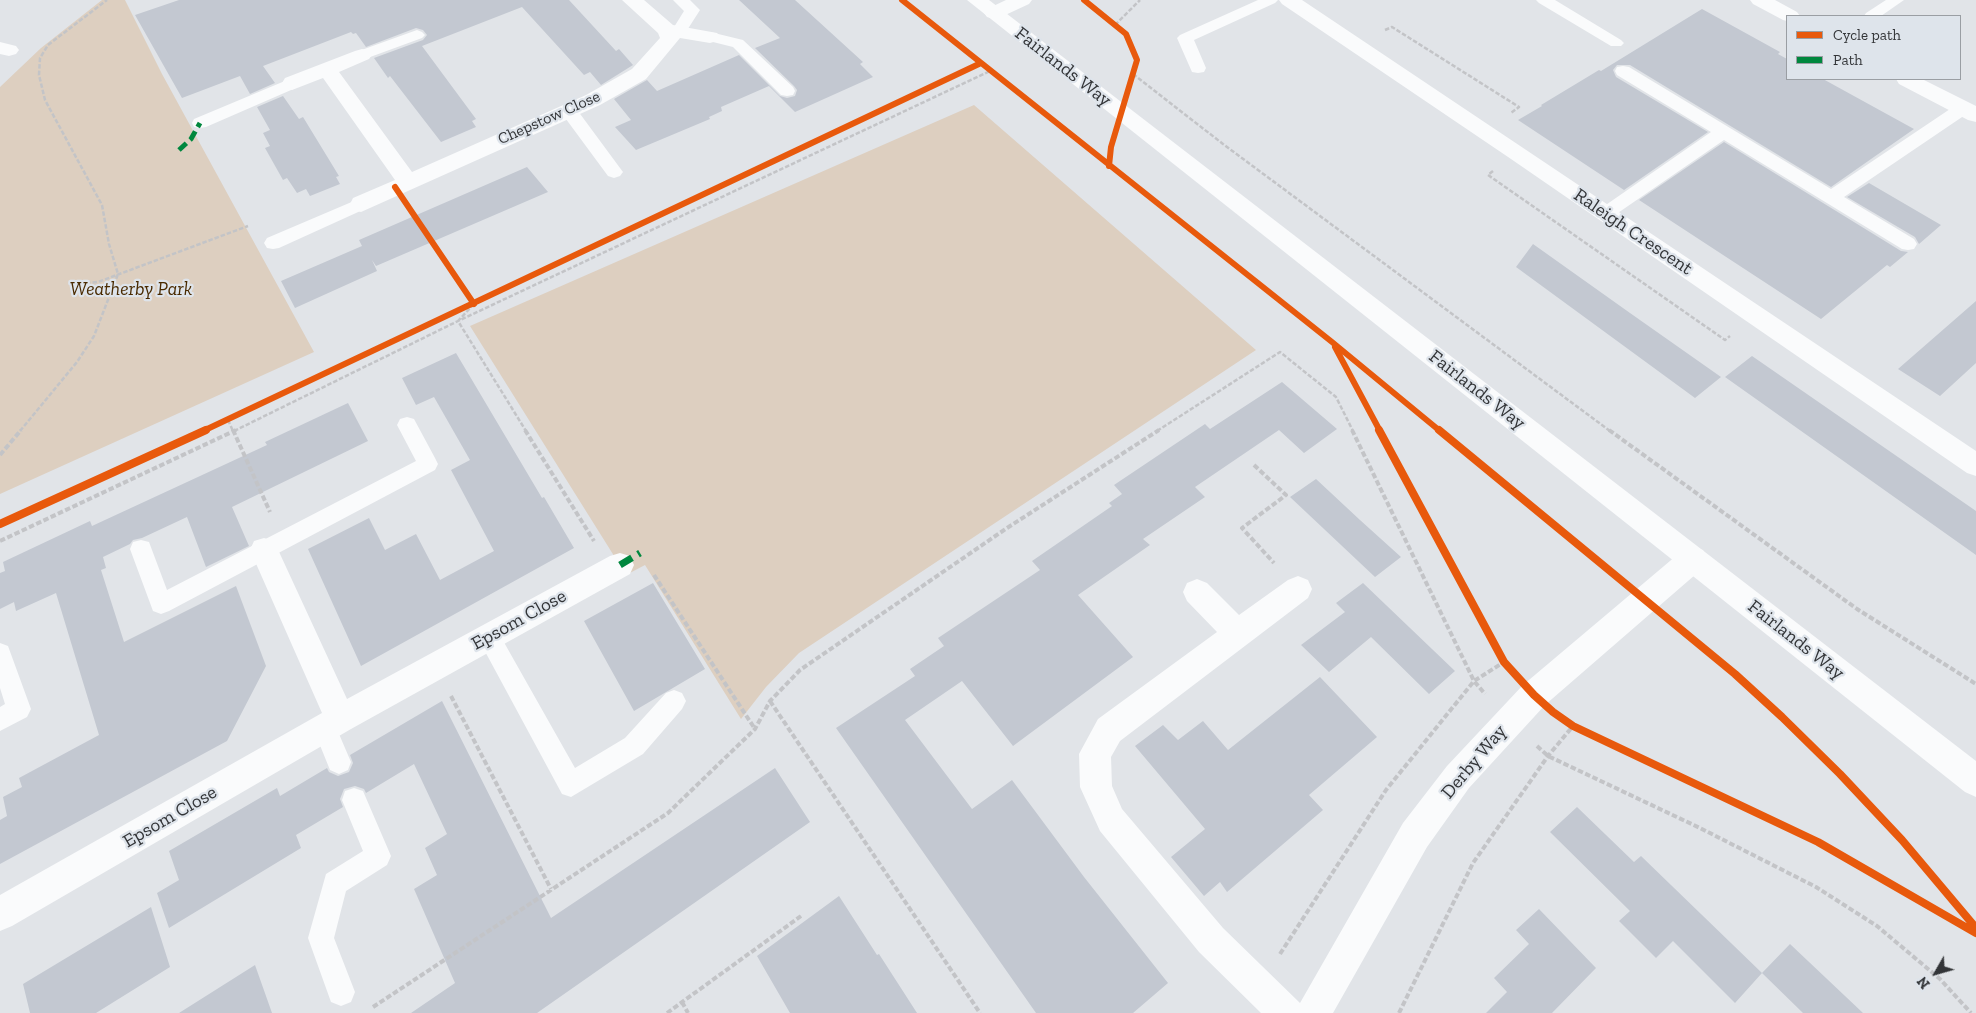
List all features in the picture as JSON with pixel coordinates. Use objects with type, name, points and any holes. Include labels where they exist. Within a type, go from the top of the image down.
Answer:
[{"type":"street","points":[[632,0],[673,31],[710,37]]},
{"type":"street","points":[[985,7],[1022,0]]},
{"type":"street","name":"Raleigh Crescent","points":[[1289,0],[1606,213],[1971,454]]},
{"type":"street","points":[[1760,0],[1788,15]]},
{"type":"street","name":"Fairlands Way","points":[[985,7],[1976,781]]},
{"type":"street","name":"Chepstow Close","points":[[360,204],[407,181],[593,100],[639,74],[670,39],[673,31]]},
{"type":"street","points":[[292,83],[362,55]]},
{"type":"street","points":[[327,70],[407,181]]},
{"type":"street","points":[[1908,80],[1969,112]]},
{"type":"street","points":[[274,545],[332,723]]},
{"type":"street","name":"Derby Way","points":[[1313,1013],[1415,835],[1458,777],[1534,695],[1693,559]]},
{"type":"street","name":"Epsom Close","points":[[0,914],[332,723],[616,567]]},
{"type":"street","points":[[1286,1013],[1211,940],[1111,820],[1096,787],[1095,754],[1109,730],[1298,589]]},
{"type":"street","points":[[1197,592],[1238,634]]},
{"type":"lane","points":[[673,31],[692,10],[681,0]]},
{"type":"lane","points":[[1198,68],[1185,38],[1270,0]]},
{"type":"lane","points":[[1544,0],[1616,43]]},
{"type":"lane","points":[[1872,15],[1896,0]]},
{"type":"lane","points":[[362,55],[417,35]]},
{"type":"lane","points":[[710,37],[738,43],[787,91]]},
{"type":"lane","points":[[1623,71],[1908,244]]},
{"type":"lane","points":[[200,123],[292,83]]},
{"type":"lane","points":[[569,110],[614,172]]},
{"type":"lane","points":[[1831,198],[1969,112]]},
{"type":"lane","points":[[1606,213],[1723,132]]},
{"type":"lane","points":[[273,243],[360,204]]},
{"type":"lane","points":[[141,549],[161,604],[428,464],[407,425]]},
{"type":"lane","points":[[489,637],[571,785],[634,746],[674,701]]},
{"type":"lane","points":[[0,654],[19,709],[0,720]]},
{"type":"lane","points":[[332,723],[339,762]]},
{"type":"lane","points":[[341,992],[321,938],[335,883],[378,856],[354,800]]},
{"type":"path","points":[[0,455],[77,362],[94,336],[118,274],[109,244],[102,205],[45,100],[38,75],[40,58],[48,46],[107,0]]},
{"type":"path","points":[[1108,19],[1118,27],[1140,0]]},
{"type":"path","points":[[981,63],[998,77]]},
{"type":"path","points":[[0,541],[990,71]]},
{"type":"path","points":[[1131,84],[1134,71],[1231,150],[1633,448],[1857,609],[1976,684]]},
{"type":"path","points":[[86,283],[98,282],[256,222]]},
{"type":"path","points":[[422,329],[581,254]]},
{"type":"path","points":[[469,296],[474,304]]},
{"type":"path","points":[[458,322],[474,304]]},
{"type":"path","points":[[458,322],[616,567]]},
{"type":"path","points":[[219,424],[237,416]]},
{"type":"path","points":[[228,420],[274,545]]},
{"type":"path","points":[[1254,465],[1286,494],[1242,528],[1298,589]]},
{"type":"path","points":[[650,570],[755,729]]},
{"type":"path","points":[[1499,654],[1534,695],[1553,712],[1582,730]]},
{"type":"path","points":[[1258,987],[1386,790],[1474,681],[1504,662]]},
{"type":"path","points":[[435,666],[551,889]]},
{"type":"path","points":[[770,701],[980,1013]]},
{"type":"path","points":[[1399,1013],[1473,863],[1548,756],[1573,726]]},
{"type":"path","points":[[667,1013],[801,916]]},
{"type":"path","points":[[682,1002],[688,1013]]},
{"type":"green space","name":"Weatherby Park","points":[[102,0],[125,0],[162,74],[314,352],[0,494],[0,87],[41,48]]},
{"type":"green space","points":[[974,105],[1256,350],[799,653],[766,687],[741,719],[645,565],[626,575],[470,326]]},
{"type":"building","points":[[179,0],[569,0],[616,51],[619,49],[633,65],[601,85],[590,72],[584,75],[522,7],[422,46],[476,119],[472,121],[476,127],[441,142],[390,76],[388,78],[374,58],[423,40],[427,35],[423,30],[416,28],[366,47],[356,33],[353,34],[351,32],[263,66],[275,83],[250,94],[240,76],[182,98],[135,15]]},
{"type":"building","points":[[739,0],[795,0],[863,62],[860,64],[873,77],[795,112],[769,86],[721,107],[722,111],[709,117],[710,119],[636,150],[615,127],[631,120],[614,99],[647,80],[657,91],[739,55],[780,96],[787,98],[795,96],[797,90],[794,86],[755,48],[780,38]]},
{"type":"building","points":[[1702,9],[1780,52],[1778,54],[1786,58],[1786,80],[1825,80],[1914,129],[1831,187],[1630,65],[1617,65],[1613,70],[1616,77],[1708,132],[1624,190],[1518,120],[1599,70],[1601,71]]},
{"type":"building","points":[[283,96],[299,119],[303,117],[339,176],[336,177],[340,184],[310,196],[306,189],[297,193],[287,178],[283,180],[265,148],[270,146],[263,133],[270,130],[257,107]]},
{"type":"building","points":[[1724,142],[1901,251],[1908,252],[1890,267],[1887,265],[1821,319],[1639,200]]},
{"type":"building","points":[[527,167],[548,192],[376,266],[372,260],[377,271],[295,308],[281,281],[362,246],[359,240]]},
{"type":"building","points":[[1869,183],[1941,225],[1919,244],[1915,237],[1847,197]]},
{"type":"building","points":[[1533,244],[1721,377],[1695,398],[1516,267]]},
{"type":"building","points":[[1976,301],[1976,363],[1940,396],[1898,369]]},
{"type":"building","points":[[456,353],[574,548],[361,666],[308,549],[369,518],[385,550],[416,534],[440,580],[494,551],[451,470],[470,460],[434,397],[416,405],[402,378]]},
{"type":"building","points":[[1752,356],[1976,511],[1976,555],[1725,377]]},
{"type":"building","points":[[1282,382],[1337,429],[1304,453],[1279,430],[1195,487],[1205,497],[1143,539],[1150,545],[1078,595],[1133,657],[1013,746],[962,681],[905,720],[972,809],[1012,780],[1084,877],[1168,983],[1133,1013],[1036,1013],[836,728],[915,676],[910,669],[944,646],[938,638],[1040,570],[1032,561],[1112,506],[1109,503],[1122,494],[1114,485],[1205,424],[1210,429]]},
{"type":"building","points":[[348,403],[368,441],[232,507],[249,546],[206,567],[187,517],[142,538],[133,540],[130,544],[103,557],[106,568],[101,570],[124,642],[236,586],[266,666],[227,741],[0,864],[0,820],[7,816],[3,797],[22,787],[19,778],[99,735],[56,593],[16,611],[14,602],[0,609],[0,573],[5,571],[3,562],[90,521],[92,526],[267,445],[265,442]]},
{"type":"building","points":[[1316,479],[1401,557],[1375,577],[1290,497]]},
{"type":"building","points":[[653,583],[705,669],[634,711],[584,621]]},
{"type":"building","points":[[1363,583],[1455,671],[1429,694],[1371,637],[1329,672],[1301,645],[1345,612],[1336,603]]},
{"type":"building","points":[[1320,677],[1377,737],[1309,795],[1323,810],[1227,892],[1220,882],[1204,896],[1171,857],[1205,829],[1135,746],[1163,725],[1178,740],[1203,721],[1228,750]]},
{"type":"building","points":[[442,701],[551,918],[775,768],[810,822],[537,1013],[411,1013],[455,983],[414,889],[437,875],[425,848],[447,834],[414,764],[366,793],[364,789],[355,786],[344,789],[340,799],[343,807],[296,835],[301,848],[169,928],[157,893],[179,880],[169,851],[277,788],[280,796],[327,768],[329,772],[338,776],[349,772],[353,763],[350,755]]},
{"type":"building","points":[[1577,807],[1634,862],[1641,856],[1762,973],[1735,1003],[1673,941],[1656,958],[1619,921],[1630,911],[1550,832]]},
{"type":"building","points":[[839,896],[917,1013],[790,1013],[757,956]]},
{"type":"building","points":[[151,907],[170,967],[96,1013],[30,1013],[23,984]]},
{"type":"building","points":[[1539,909],[1596,968],[1552,1013],[1486,1013],[1507,992],[1494,978],[1529,944],[1516,930]]},
{"type":"building","points":[[1790,944],[1863,1013],[1803,1013],[1762,973]]},
{"type":"building","points":[[255,965],[272,1013],[179,1013]]},
{"type":"marked path","points":[[179,150],[191,139],[200,123]]},
{"type":"marked path","points":[[620,565],[640,553]]},
{"type":"cycle path","points":[[902,0],[1332,342],[1735,674],[1840,774],[1902,840],[1976,928]]},
{"type":"cycle path","points":[[1084,0],[1126,34],[1137,60],[1111,147],[1109,166]]},
{"type":"cycle path","points":[[0,524],[228,420],[981,63]]},
{"type":"cycle path","points":[[395,187],[474,304]]},
{"type":"cycle path","points":[[1335,347],[1504,662],[1534,695],[1573,726],[1818,842],[1976,933]]}]
